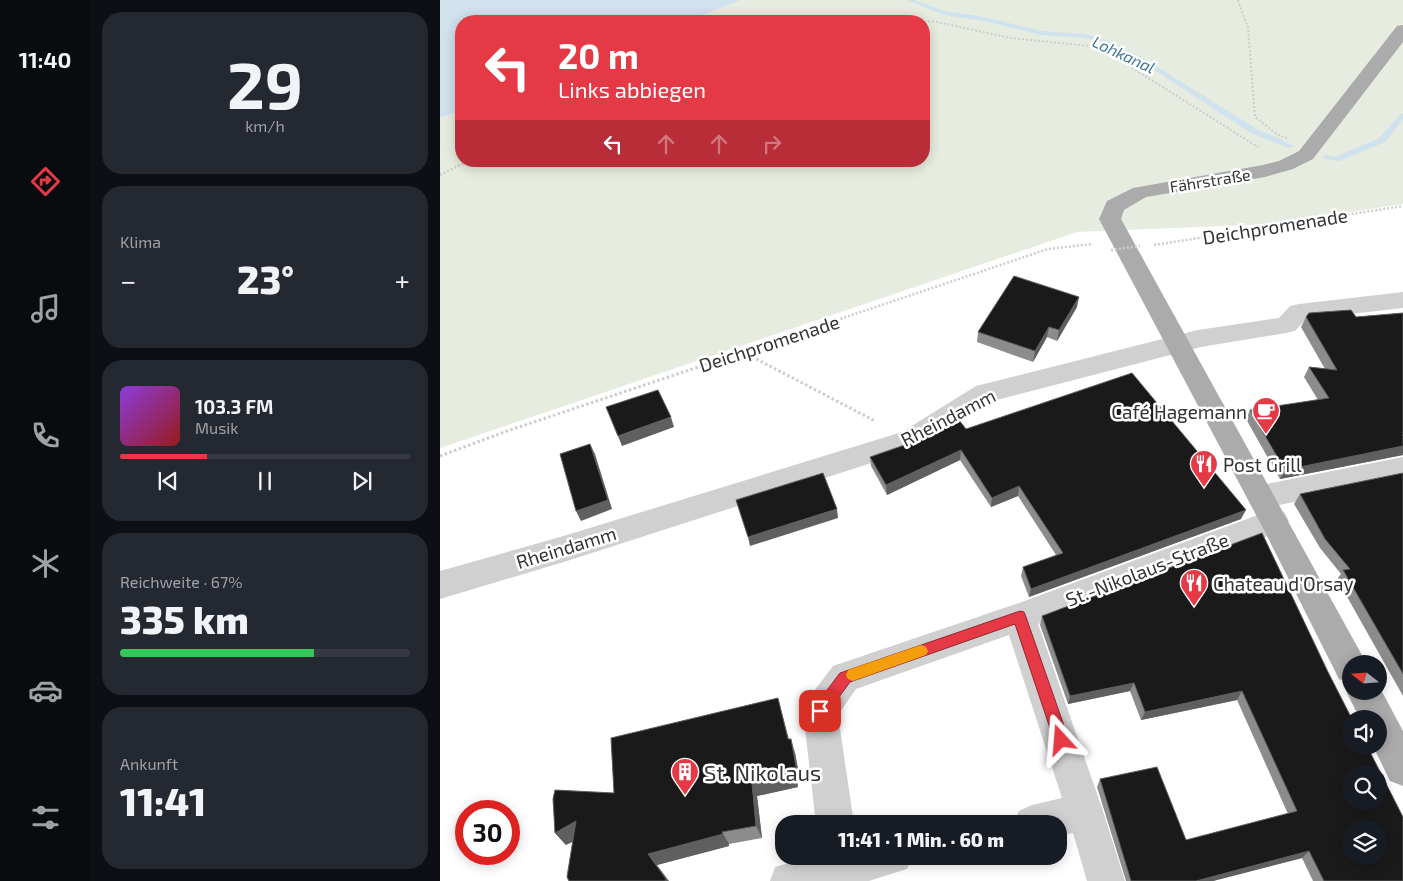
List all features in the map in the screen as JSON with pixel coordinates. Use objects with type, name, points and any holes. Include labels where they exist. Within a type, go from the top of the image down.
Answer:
[{"type":"main road","name":"Fährstraße","points":[[1180,345],[1110,219],[1115,206],[1140,192],[1265,171],[1286,165],[1306,155],[1403,30]]},
{"type":"main road","points":[[1180,345],[1344,655]]},
{"type":"main road","points":[[1387,737],[1403,768]]},
{"type":"street","name":"Rheindamm","points":[[440,584],[567,548],[910,440],[985,393],[1198,339],[1286,326],[1299,312],[1403,300]]},
{"type":"street","name":"St.-Nikolaus-Straße","points":[[833,815],[820,711],[845,678],[1020,617],[1268,509],[1403,468]]},
{"type":"street","points":[[1020,617],[1085,811],[1106,881]]},
{"type":"street","points":[[1067,815],[1085,811]]},
{"type":"street","points":[[789,881],[834,865]]},
{"type":"path","points":[[1238,0],[1248,28],[1255,117],[1278,135]]},
{"type":"path","points":[[930,21],[1012,38],[1099,47],[1286,165]]},
{"type":"path","points":[[440,175],[456,167]]},
{"type":"path","name":"Deichpromenade","points":[[1148,246],[1403,206]]},
{"type":"path","name":"Deichpromenade","points":[[440,456],[507,431],[1048,249],[1101,244]]},
{"type":"path","points":[[1111,250],[1140,246]]},
{"type":"path","points":[[742,352],[910,440]]},
{"type":"shaded area","points":[[741,0],[1403,0],[1403,204],[1273,224],[1077,232],[440,448],[440,118],[455,113],[455,167],[930,167],[930,15],[703,15]]},
{"type":"water","points":[[440,0],[741,0],[703,15],[455,15],[455,113],[440,118]]},
{"type":"building","points":[[1014,276],[1079,297],[1059,330],[1049,327],[1035,351],[978,332]]},
{"type":"building","points":[[1351,310],[1356,317],[1403,313],[1403,446],[1285,470],[1250,410],[1329,398],[1309,367],[1337,370],[1306,317],[1309,313]]},
{"type":"building","points":[[1132,373],[1246,510],[1031,589],[1023,567],[1063,553],[1019,486],[992,498],[961,450],[886,485],[870,457],[922,439],[959,420],[966,429]]},
{"type":"building","points":[[658,390],[671,417],[618,436],[606,407]]},
{"type":"building","points":[[590,444],[608,500],[576,511],[560,454]]},
{"type":"building","points":[[823,473],[837,509],[748,537],[736,500]]},
{"type":"building","points":[[1403,473],[1403,674],[1343,570],[1350,569],[1325,539],[1300,494]]},
{"type":"building","points":[[1262,533],[1347,710],[1342,710],[1342,755],[1372,755],[1377,765],[1342,765],[1342,810],[1387,810],[1387,785],[1403,817],[1403,881],[1324,881],[1309,851],[1196,881],[1131,881],[1100,779],[1157,767],[1186,840],[1297,811],[1242,691],[1145,712],[1134,683],[1070,696],[1042,616]]},
{"type":"building","name":"St. Nikolaus","points":[[778,698],[788,739],[791,739],[796,767],[793,768],[794,774],[752,783],[756,826],[722,832],[723,834],[648,854],[666,879],[665,881],[569,881],[567,877],[576,821],[555,833],[553,799],[555,790],[614,793],[611,738]]},
{"type":"waterway","name":"Lohkanal","points":[[910,0],[944,13],[984,19],[1041,33],[1085,36],[1104,41],[1138,57],[1254,131],[1291,146]]},
{"type":"waterway","name":"Lohkanal","points":[[1326,157],[1336,159],[1382,140],[1403,115]]},
{"type":"slow traffic","points":[[853,675],[921,651]]},
{"type":"place","name":"Café Hagemann","points":[[1266,435]]},
{"type":"place","name":"Post Grill","points":[[1204,488]]},
{"type":"place","name":"Chateau d'Orsay","points":[[1194,607]]},
{"type":"place","name":"St. Nikolaus","points":[[685,796]]},
{"type":"route","points":[[820,711],[845,678],[1020,617],[1061,740]]}]
